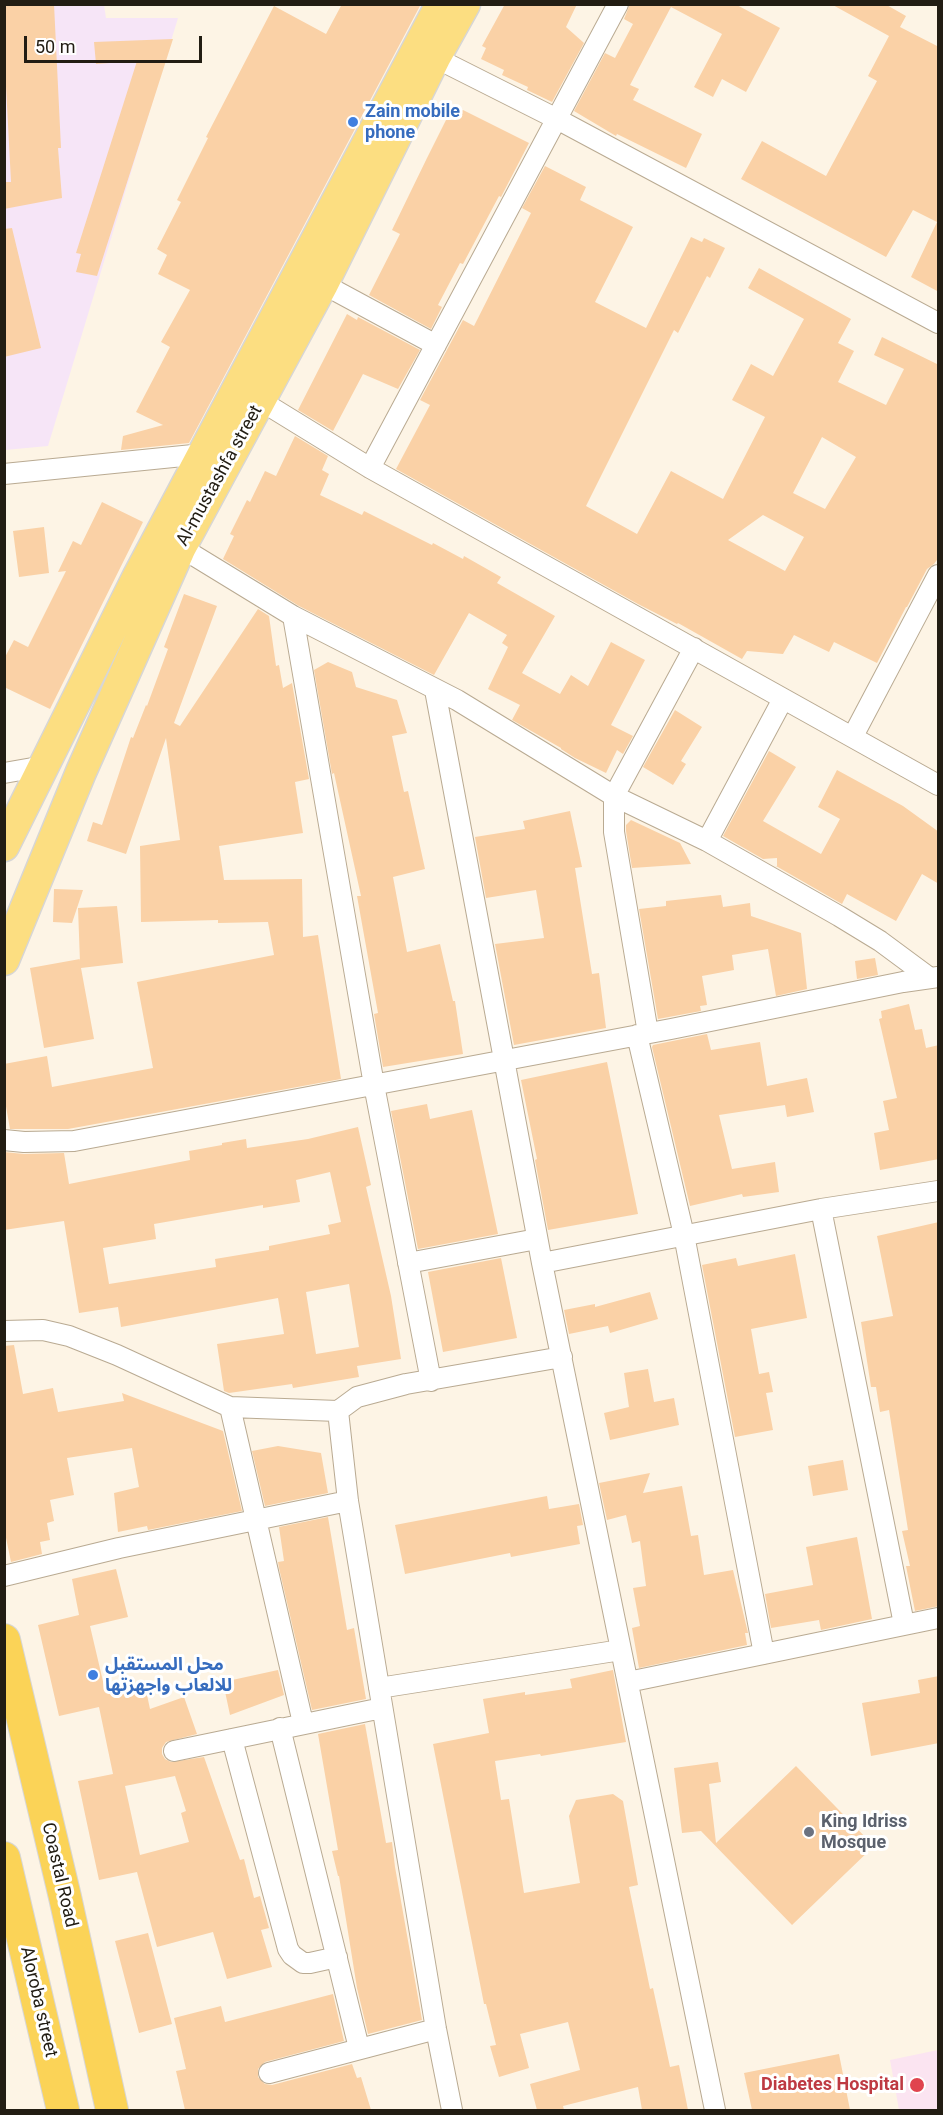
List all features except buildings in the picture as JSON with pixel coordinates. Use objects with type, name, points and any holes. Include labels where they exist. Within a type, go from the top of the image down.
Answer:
[{"type":"highway","name":"Coastal Road","points":[[4,1640],[65,1897],[112,2110]]},
{"type":"highway","name":"Aloroba street","points":[[4,1858],[63,2110]]},
{"type":"highway","points":[[16,1910],[65,1897]]},
{"type":"main road","name":"Al-mustashfa street","points":[[4,846],[98,654],[261,401],[322,284],[426,53],[441,4]]},
{"type":"main road","name":"Al-mustashfa street","points":[[4,960],[85,761],[203,454],[426,53],[465,4]]},
{"type":"street","points":[[370,468],[618,4]]},
{"type":"street","points":[[426,53],[557,119],[939,323]]},
{"type":"street","points":[[322,284],[436,345]]},
{"type":"street","points":[[261,401],[370,468],[939,785]]},
{"type":"street","points":[[4,474],[203,454]]},
{"type":"street","points":[[170,541],[293,616],[476,711],[614,796],[707,841],[872,936],[934,977]]},
{"type":"street","points":[[853,736],[931,606],[939,575]]},
{"type":"street","points":[[293,616],[374,1085],[431,1381]]},
{"type":"street","points":[[694,648],[614,796],[614,832],[643,1034],[764,1654]]},
{"type":"street","points":[[435,690],[537,1239],[714,2110]]},
{"type":"street","points":[[707,841],[783,699]]},
{"type":"street","points":[[4,773],[44,766]]},
{"type":"street","points":[[4,1140],[74,1141],[934,977]]},
{"type":"street","points":[[542,1263],[821,1209],[939,1191]]},
{"type":"street","points":[[821,1209],[904,1624]]},
{"type":"street","points":[[408,1263],[537,1239]]},
{"type":"street","points":[[4,1331],[43,1330],[69,1336],[117,1355],[230,1407],[338,1411],[357,1397],[406,1384],[562,1357]]},
{"type":"street","points":[[230,1407],[303,1724]]},
{"type":"street","points":[[338,1411],[348,1501],[436,2029],[452,2110]]},
{"type":"street","points":[[4,1576],[119,1548],[348,1501]]},
{"type":"street","points":[[628,1682],[939,1617]]},
{"type":"street","points":[[379,1688],[621,1650]]},
{"type":"street","points":[[174,1751],[382,1708]]},
{"type":"street","points":[[280,1728],[359,2048]]},
{"type":"street","points":[[232,1739],[288,1949],[303,1963],[337,1957]]},
{"type":"street","points":[[269,2073],[436,2029]]},
{"type":"shaded area","points":[[5,5],[104,5],[106,18],[178,18],[48,446],[5,450]]},
{"type":"shaded area","name":"Diabetes Hospital","points":[[938,2050],[938,2110],[899,2110],[890,2060]]},
{"type":"place","name":"Zain mobile phone","points":[[353,122]]},
{"type":"place","name":"محل المستقبل للالعاب واجهزتها","points":[[93,1675]]},
{"type":"place","name":"King Idriss Mosque","points":[[809,1832]]},
{"type":"place","name":"Diabetes Hospital","points":[[917,2085]]}]
